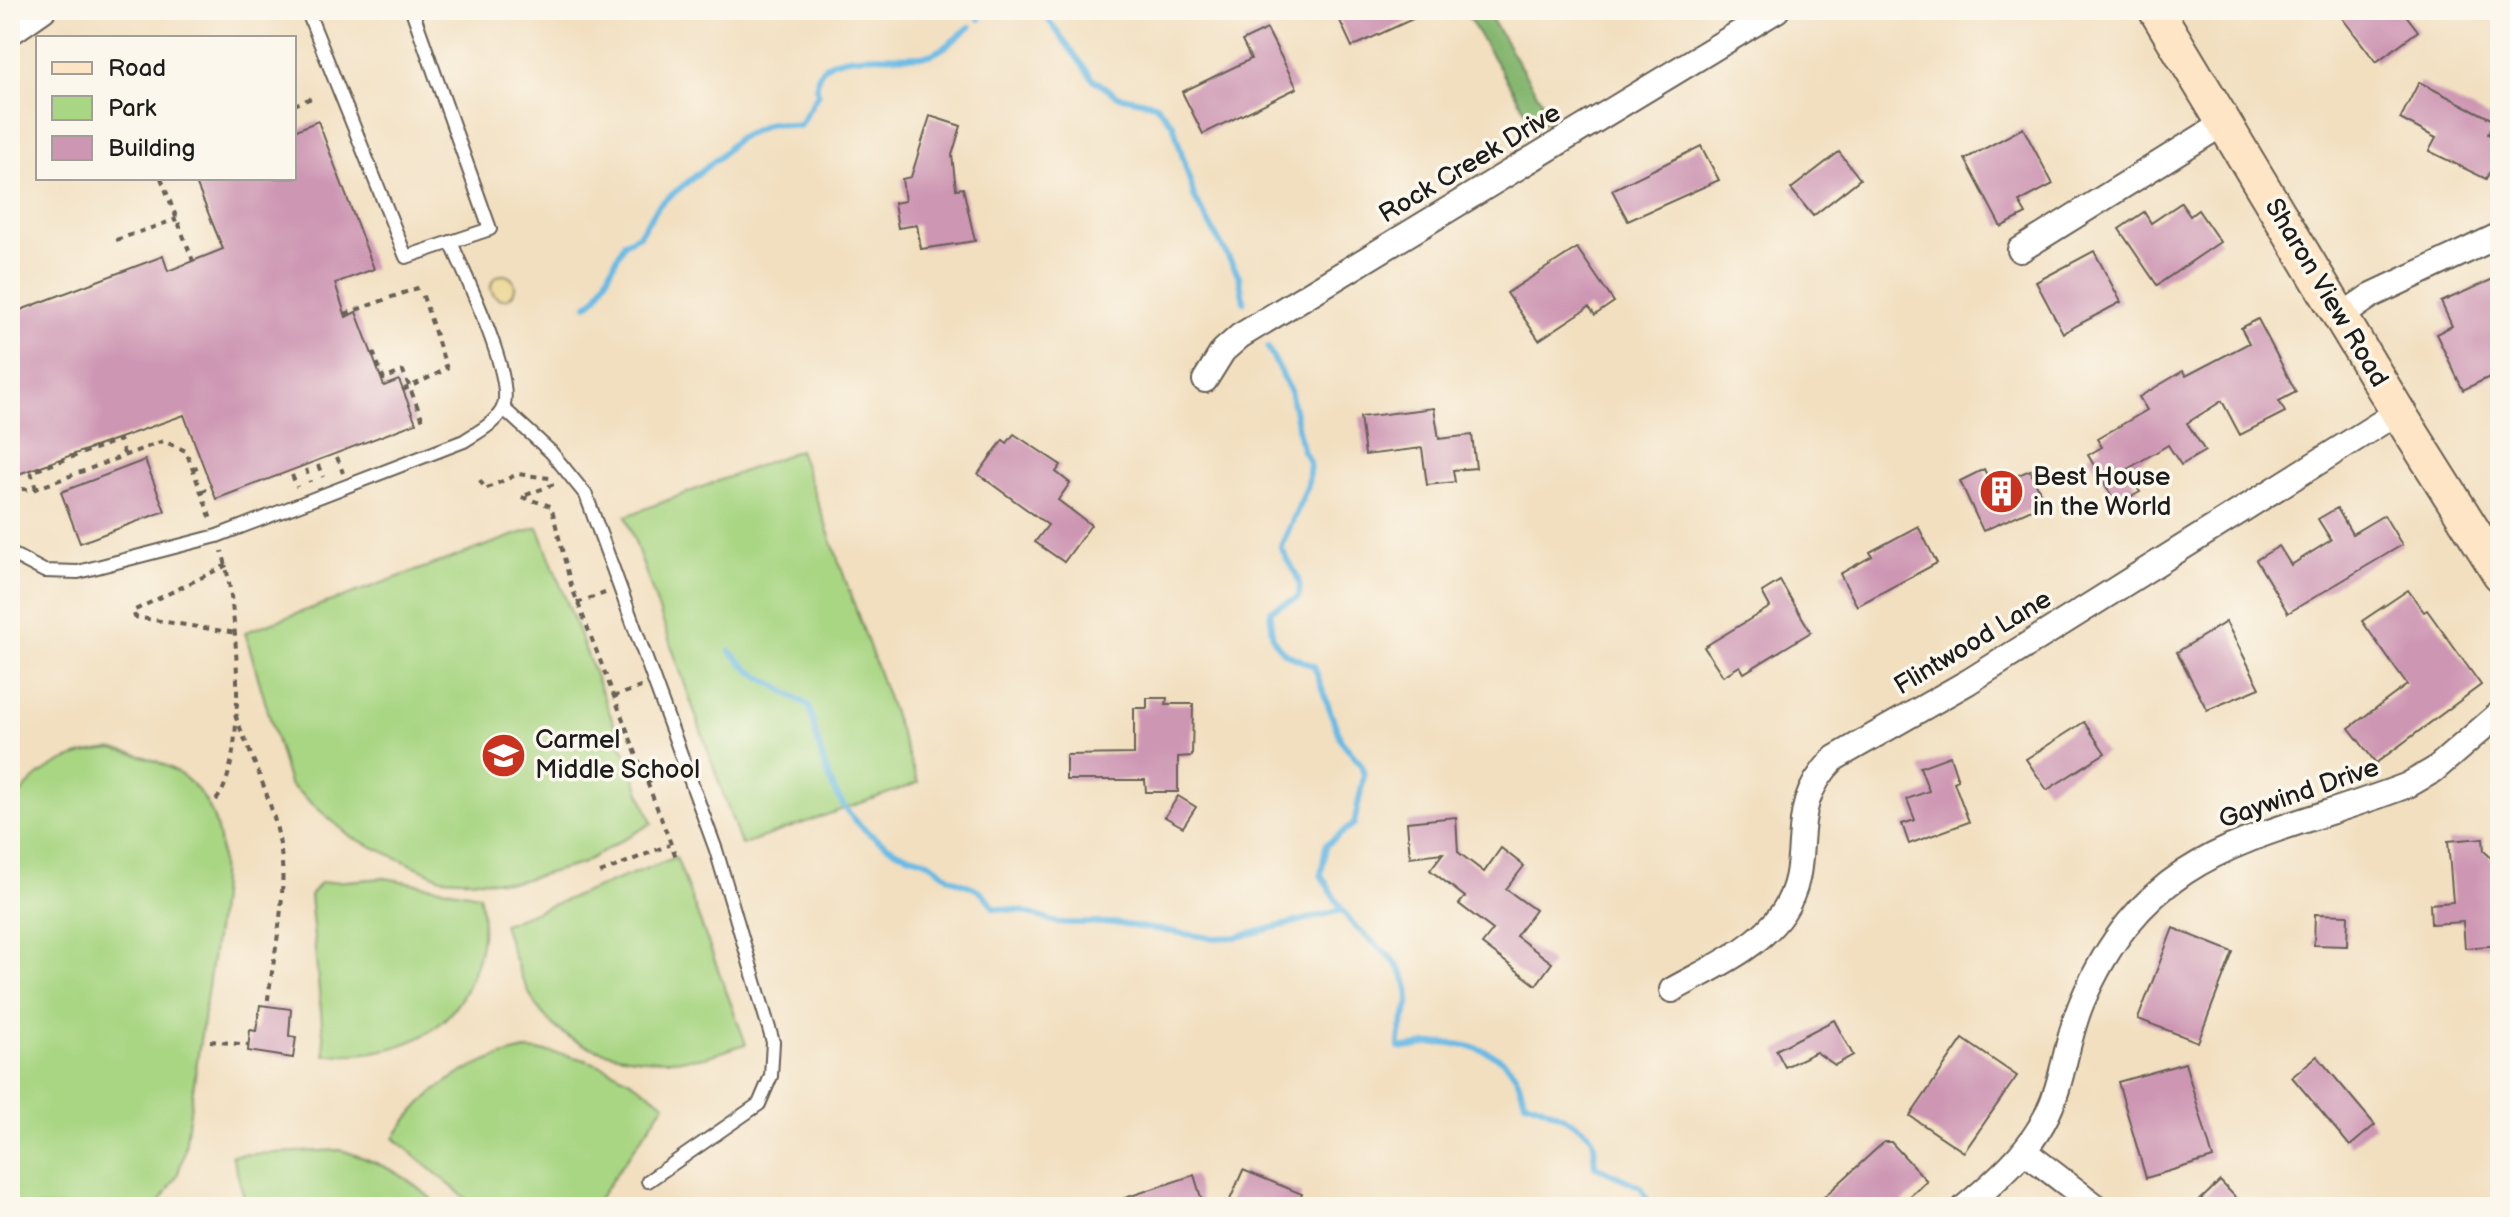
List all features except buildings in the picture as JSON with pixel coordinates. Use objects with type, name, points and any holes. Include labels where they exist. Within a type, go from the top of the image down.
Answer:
[{"type":"street","points":[[10,33],[43,10]]},
{"type":"street","name":"Rock Creek Drive","points":[[1205,380],[1223,351],[1240,336],[1777,10]]},
{"type":"street","name":"Sharon View Road","points":[[2156,10],[2340,317],[2500,574]]},
{"type":"street","points":[[2020,250],[2224,123]]},
{"type":"street","points":[[2340,317],[2372,295],[2500,235]]},
{"type":"street","name":"Flintwood Lane","points":[[1672,990],[1752,943],[1782,914],[1797,878],[1807,794],[1818,774],[1835,758],[1968,682],[2398,412]]},
{"type":"street","name":"Gaywind Drive","points":[[1965,1207],[2024,1151],[2057,1091],[2081,1003],[2100,965],[2137,914],[2166,885],[2230,844],[2408,785],[2434,770],[2500,713]]},
{"type":"street","points":[[2024,1151],[2097,1207]]},
{"type":"lane","points":[[307,10],[406,257],[490,229],[412,10]]},
{"type":"lane","points":[[10,553],[44,571],[78,572],[217,536],[464,441],[490,425],[503,408],[504,376],[451,242]]},
{"type":"lane","points":[[503,408],[551,452],[586,495],[716,850],[773,1042],[771,1076],[759,1104],[648,1181]]},
{"type":"path","points":[[296,104],[312,98]]},
{"type":"path","points":[[162,180],[193,261]]},
{"type":"path","points":[[116,240],[177,219]]},
{"type":"path","points":[[345,314],[420,288],[447,369],[403,390]]},
{"type":"path","points":[[373,352],[384,379],[403,371],[424,423]]},
{"type":"path","points":[[36,489],[31,472],[119,439],[125,456]]},
{"type":"path","points":[[10,488],[36,489],[163,441],[186,451],[212,522]]},
{"type":"path","points":[[192,469],[203,465]]},
{"type":"path","points":[[480,480],[485,489],[518,474],[550,478],[552,485],[521,497],[551,506],[577,603],[676,857]]},
{"type":"path","points":[[201,492],[211,487]]},
{"type":"path","points":[[216,800],[226,784],[235,715],[236,633],[227,565],[221,548]]},
{"type":"path","points":[[227,565],[133,611],[135,617],[236,633]]},
{"type":"path","points":[[577,603],[608,592]]},
{"type":"path","points":[[613,697],[643,687]]},
{"type":"path","points":[[235,715],[264,789],[282,863],[280,915],[267,1006]]},
{"type":"path","points":[[646,783],[676,771]]},
{"type":"path","points":[[600,873],[669,845]]},
{"type":"path","points":[[228,1043],[229,1035]]},
{"type":"path","points":[[210,1041],[249,1045]]},
{"type":"green space","points":[[1464,10],[1486,10],[1552,118],[1536,128]]},
{"type":"green space","points":[[799,450],[918,783],[741,845],[626,516]]},
{"type":"green space","points":[[538,527],[652,823],[581,864],[515,882],[441,878],[351,837],[289,784],[245,632]]},
{"type":"green space","points":[[112,749],[156,761],[186,779],[206,802],[217,830],[221,862],[220,897],[184,1155],[177,1176],[157,1207],[10,1207],[10,811],[28,785],[52,766],[81,755]]},
{"type":"green space","points":[[676,857],[746,1044],[705,1057],[659,1060],[597,1050],[561,1032],[547,1019],[532,997],[520,974],[503,924]]},
{"type":"green space","points":[[385,878],[479,895],[482,931],[475,967],[452,1011],[436,1027],[418,1038],[374,1052],[325,1055],[310,895],[320,883]]},
{"type":"green space","points":[[525,1050],[564,1054],[600,1065],[633,1082],[665,1104],[593,1207],[476,1207],[394,1138],[420,1105],[450,1080],[485,1062]]},
{"type":"green space","points":[[341,1150],[394,1172],[418,1187],[439,1207],[247,1207],[232,1155]]},
{"type":"sand","points":[[503,275],[512,278],[515,287],[512,296],[503,299],[494,296],[491,287],[494,278]]},
{"type":"waterway","points":[[979,19],[983,10]]},
{"type":"waterway","points":[[1041,10],[1093,79],[1117,96],[1155,104],[1173,124],[1195,199],[1239,276],[1244,302]]},
{"type":"waterway","points":[[587,305],[597,297],[625,242],[639,235],[660,204],[738,138],[770,123],[799,126],[818,94],[818,77],[826,66],[858,57],[929,55],[945,47],[970,27]]},
{"type":"waterway","points":[[1268,348],[1290,390],[1302,449],[1310,462],[1308,485],[1281,547],[1298,578],[1300,591],[1298,598],[1271,610],[1272,633],[1285,653],[1314,666],[1341,741],[1361,764],[1364,776],[1354,824],[1326,845],[1321,875],[1351,922],[1388,954],[1403,974],[1409,999],[1399,1047],[1452,1044],[1496,1056],[1515,1074],[1525,1101],[1552,1111],[1589,1134],[1593,1140],[1595,1166],[1641,1187],[1651,1207]]},
{"type":"waterway","points":[[730,651],[749,670],[809,706],[827,771],[845,808],[858,824],[897,851],[926,861],[951,878],[980,891],[994,908],[1022,911],[1058,923],[1113,923],[1212,938],[1238,937],[1342,910]]},
{"type":"place","name":"Best House in the World","points":[[2002,492]]},
{"type":"place","name":"Carmel Middle School","points":[[504,755]]}]
